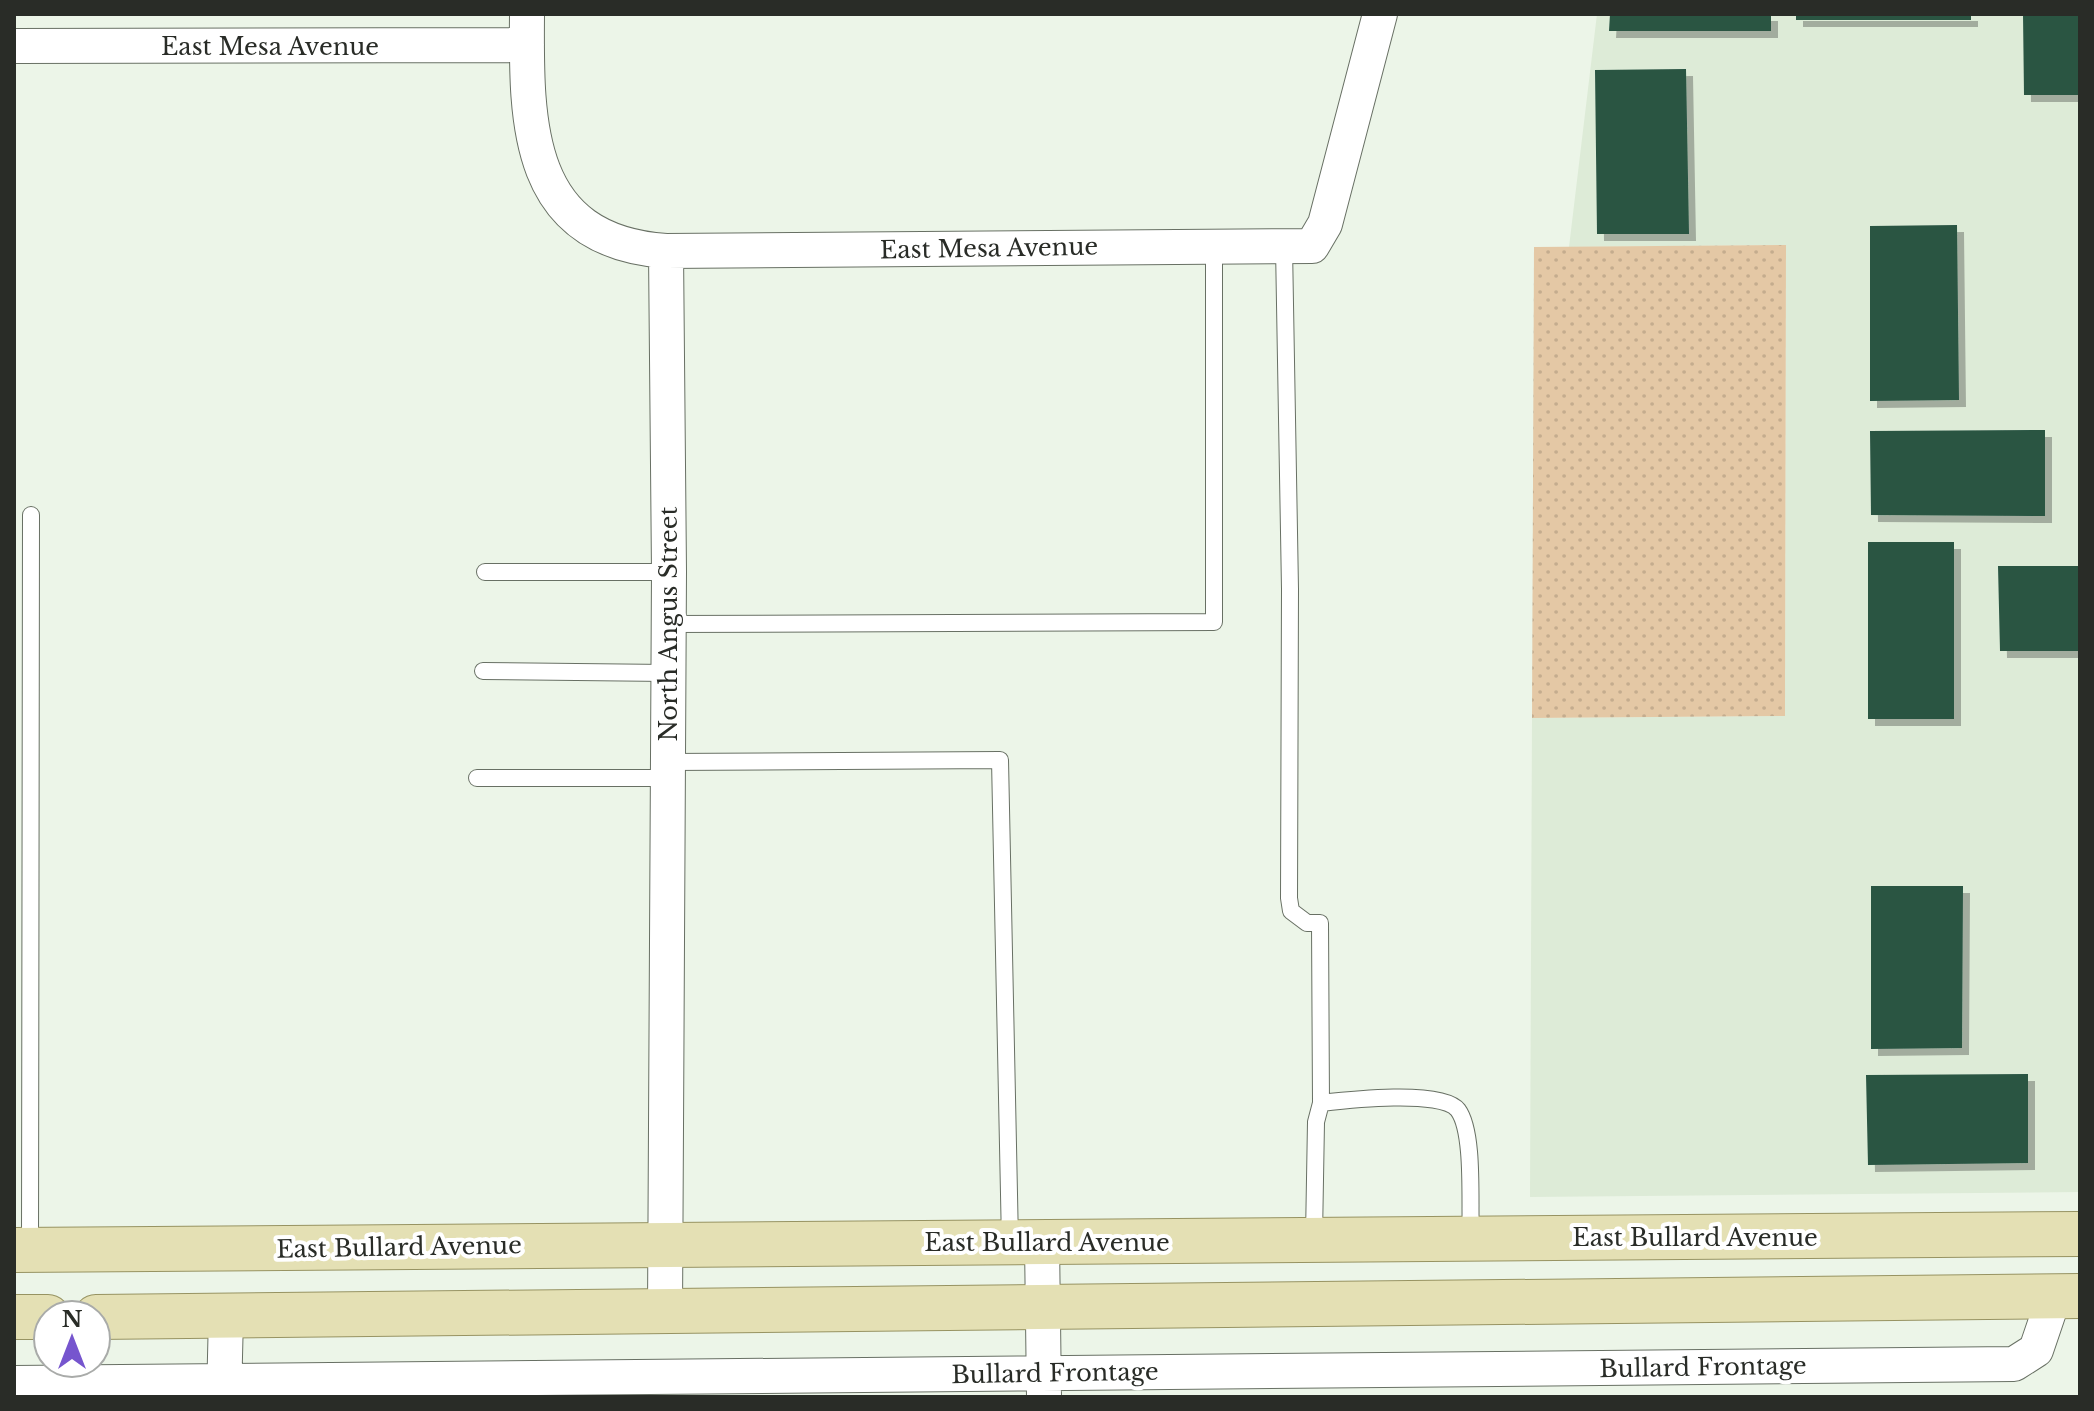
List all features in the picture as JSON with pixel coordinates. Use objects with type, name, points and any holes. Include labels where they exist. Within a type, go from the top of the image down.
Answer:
[{"type":"main road","name":"East Bullard Avenue","points":[[22,1250],[2069,1234]]},
{"type":"main road","points":[[1578,1300],[1743,1269],[2009,1266],[2042,1255],[2069,1234]]},
{"type":"main road","points":[[112,1317],[2067,1297]]},
{"type":"street","points":[[1298,247],[1325,224],[1380,14]]},
{"type":"street","points":[[527,30],[533,147],[544,176],[565,206],[587,227],[615,243],[666,251]]},
{"type":"street","name":"East Mesa Avenue","points":[[14,46],[527,30]]},
{"type":"street","name":"East Mesa Avenue","points":[[666,251],[1298,247]]},
{"type":"street","name":"North Angus Street","points":[[665,1312],[669,572],[666,251]]},
{"type":"street","points":[[1026,1243],[1043,1308],[1044,1385]]},
{"type":"street","name":"Bullard Frontage","points":[[14,1383],[224,1389],[1862,1381],[2014,1364],[2036,1350],[2067,1297]]},
{"type":"street","points":[[224,1389],[226,1316]]},
{"type":"lane","points":[[668,624],[1214,622],[1214,246]]},
{"type":"lane","points":[[1298,247],[1290,589],[1289,898],[1291,911],[1307,923],[1320,923],[1321,1103],[1316,1122],[1314,1240]]},
{"type":"lane","points":[[22,1250],[31,515]]},
{"type":"lane","points":[[485,572],[669,572]]},
{"type":"lane","points":[[483,671],[668,673]]},
{"type":"lane","points":[[477,778],[1000,760],[1026,1243]]},
{"type":"lane","points":[[1321,1103],[1438,1098],[1457,1108],[1466,1128],[1471,1239]]},
{"type":"shaded area","points":[[1597,14],[2080,14],[2080,1192],[1530,1197],[1532,718],[1785,716],[1786,245],[1569,247]]},
{"type":"shaded area","points":[[1786,245],[1785,716],[1532,718],[1534,247]]},
{"type":"building","points":[[1610,14],[1771,14],[1771,31],[1609,31]]},
{"type":"building","points":[[1796,14],[1971,14],[1971,20],[1796,20]]},
{"type":"building","points":[[2023,14],[2080,14],[2080,95],[2024,95]]},
{"type":"building","points":[[1686,69],[1689,234],[1597,234],[1595,70]]},
{"type":"building","points":[[1957,225],[1959,400],[1870,401],[1870,226]]},
{"type":"building","points":[[2045,430],[2045,516],[1871,515],[1870,431]]},
{"type":"building","points":[[1868,542],[1954,542],[1954,719],[1868,719]]},
{"type":"building","points":[[1998,566],[2080,566],[2080,651],[2000,651]]},
{"type":"building","points":[[1871,886],[1963,886],[1962,1048],[1871,1049]]},
{"type":"building","points":[[2028,1074],[2028,1163],[1868,1165],[1866,1075]]}]
